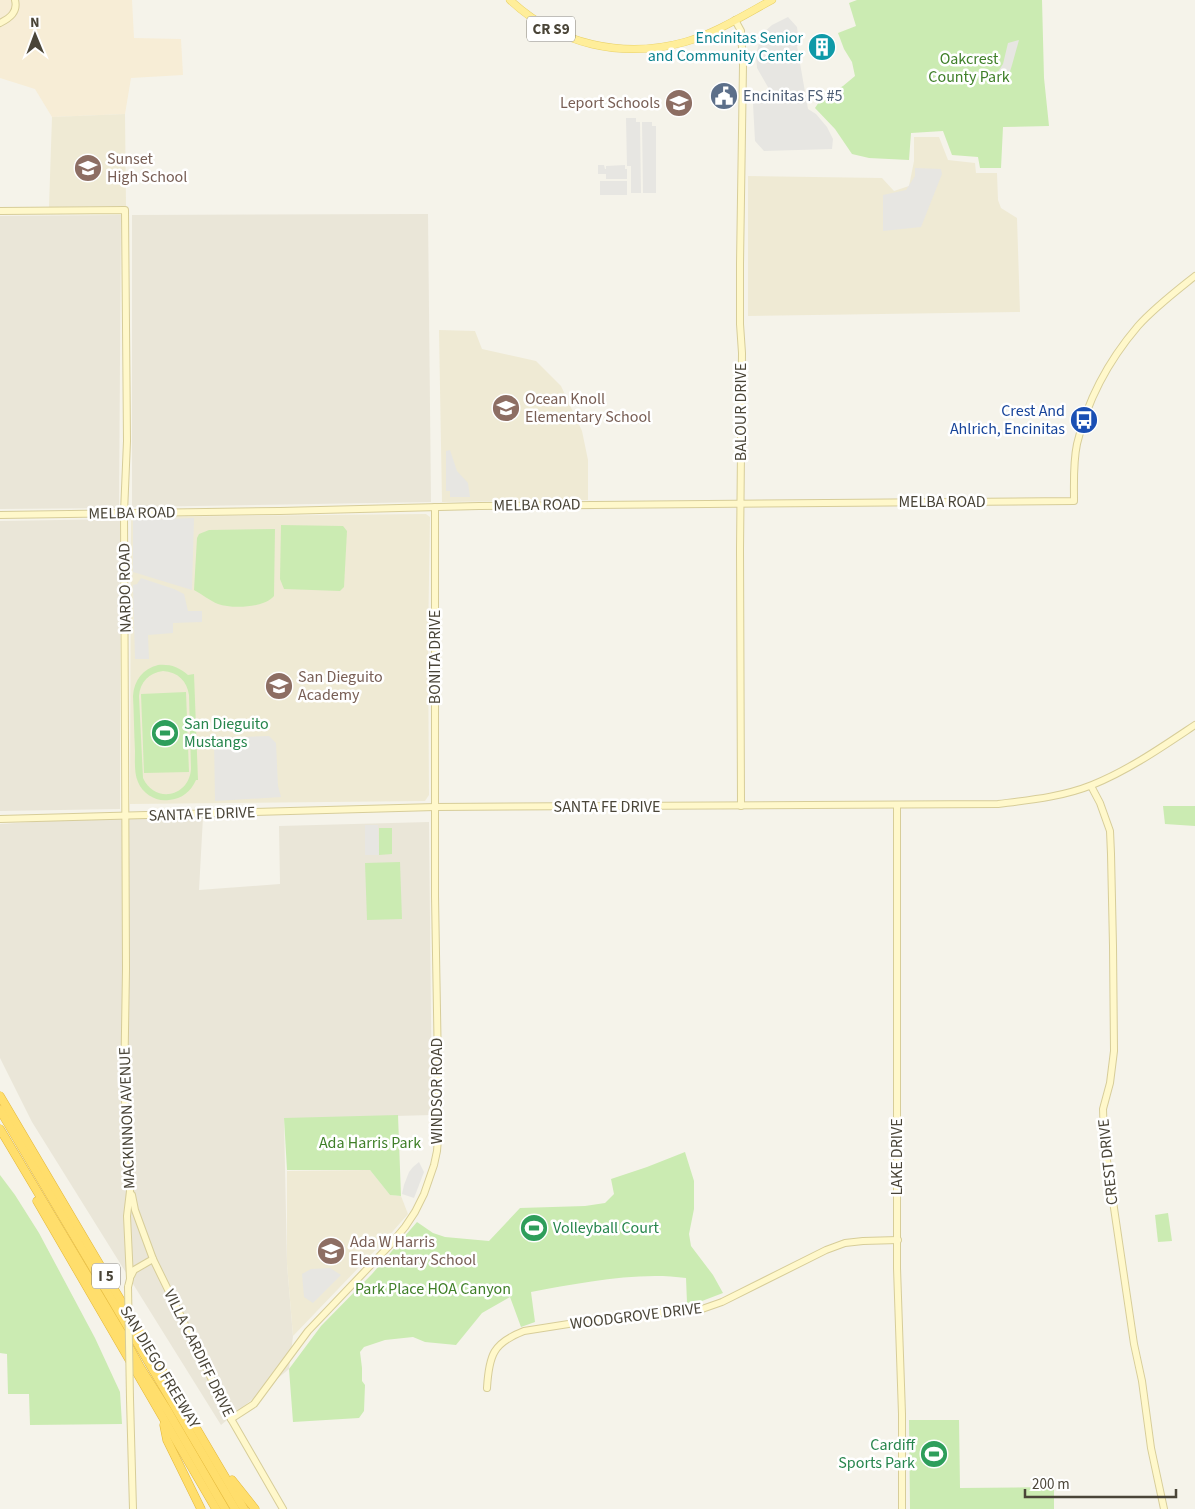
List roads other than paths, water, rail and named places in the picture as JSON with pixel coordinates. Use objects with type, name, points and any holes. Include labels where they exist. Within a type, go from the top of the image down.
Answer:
[{"type":"highway","name":"SAN DIEGO FREEWAY","points":[[0,1096],[244,1509]]},
{"type":"highway","points":[[0,1110],[235,1509]]},
{"type":"highway","points":[[0,1129],[225,1509]]},
{"type":"highway","name":"SAN DIEGO FREEWAY","points":[[0,1137],[216,1509]]},
{"type":"highway","points":[[164,1420],[167,1440],[202,1509]]},
{"type":"highway","points":[[212,1454],[255,1509]]},
{"type":"main road","name":"CR S9","points":[[510,0],[523,12],[553,30],[580,42],[608,48],[630,49],[680,43],[718,29],[772,0]]},
{"type":"street","points":[[0,23],[13,14],[17,7],[15,0]]},
{"type":"street","name":"BALOUR DRIVE","points":[[735,20],[741,31],[743,65],[740,264],[742,353],[740,503],[742,806]]},
{"type":"street","name":"NARDO ROAD","points":[[0,211],[125,210],[127,441],[124,513],[125,816]]},
{"type":"street","name":"MELBA ROAD","points":[[0,515],[740,503],[1074,501],[1074,466],[1077,445],[1088,409],[1103,376],[1112,360],[1139,325],[1195,276]]},
{"type":"street","name":"BONITA DRIVE","points":[[435,807],[436,507]]},
{"type":"street","name":"SANTA FE DRIVE","points":[[0,819],[435,807],[998,804],[1046,798],[1091,786],[1124,771],[1195,726]]},
{"type":"street","name":"CREST DRIVE","points":[[1091,786],[1100,802],[1110,831],[1111,854],[1114,946],[1114,1051],[1110,1083],[1103,1109],[1104,1140],[1134,1344],[1142,1381],[1151,1448],[1164,1509]]},
{"type":"street","name":"LAKE DRIVE","points":[[897,806],[897,1268],[902,1414],[902,1509]]},
{"type":"street","name":"WINDSOR ROAD","points":[[232,1419],[254,1404],[308,1331],[405,1227],[424,1194],[434,1165],[438,1150],[439,1126],[435,807]]},
{"type":"street","name":"MACKINNON AVENUE","points":[[125,816],[126,969],[124,999],[124,1092],[129,1138],[130,1191],[127,1216],[130,1279],[128,1287],[133,1509]]},
{"type":"street","name":"VILLA CARDIFF DRIVE","points":[[130,1191],[153,1259],[232,1419],[282,1509]]},
{"type":"street","name":"WOODGROVE DRIVE","points":[[486,1388],[488,1368],[493,1354],[502,1341],[510,1336],[524,1331],[632,1314],[682,1312],[702,1309],[722,1302],[818,1254],[845,1243],[898,1240]]},
{"type":"street","points":[[130,1279],[134,1270],[153,1259]]},
{"type":"place","name":"Encinitas Senior and Community Center","points":[[822,47]]},
{"type":"place","name":"Encinitas FS #5","points":[[724,96]]},
{"type":"place","name":"Leport Schools","points":[[679,103]]},
{"type":"place","name":"Sunset High School","points":[[88,168]]},
{"type":"place","name":"Ocean Knoll Elementary School","points":[[506,408]]},
{"type":"place","name":"Crest And Ahlrich, Encinitas","points":[[1084,420]]},
{"type":"place","name":"San Dieguito Academy","points":[[279,686]]},
{"type":"place","name":"San Dieguito Mustangs","points":[[165,733]]},
{"type":"place","name":"Volleyball Court","points":[[534,1228]]},
{"type":"place","name":"Ada W Harris Elementary School","points":[[331,1251]]},
{"type":"place","name":"Cardiff Sports Park","points":[[934,1454]]},
{"type":"park label","name":"Oakcrest County Park","points":[[969,68]]},
{"type":"park label","name":"Ada Harris Park","points":[[370,1143]]},
{"type":"park label","name":"Park Place HOA Canyon","points":[[433,1289]]}]
